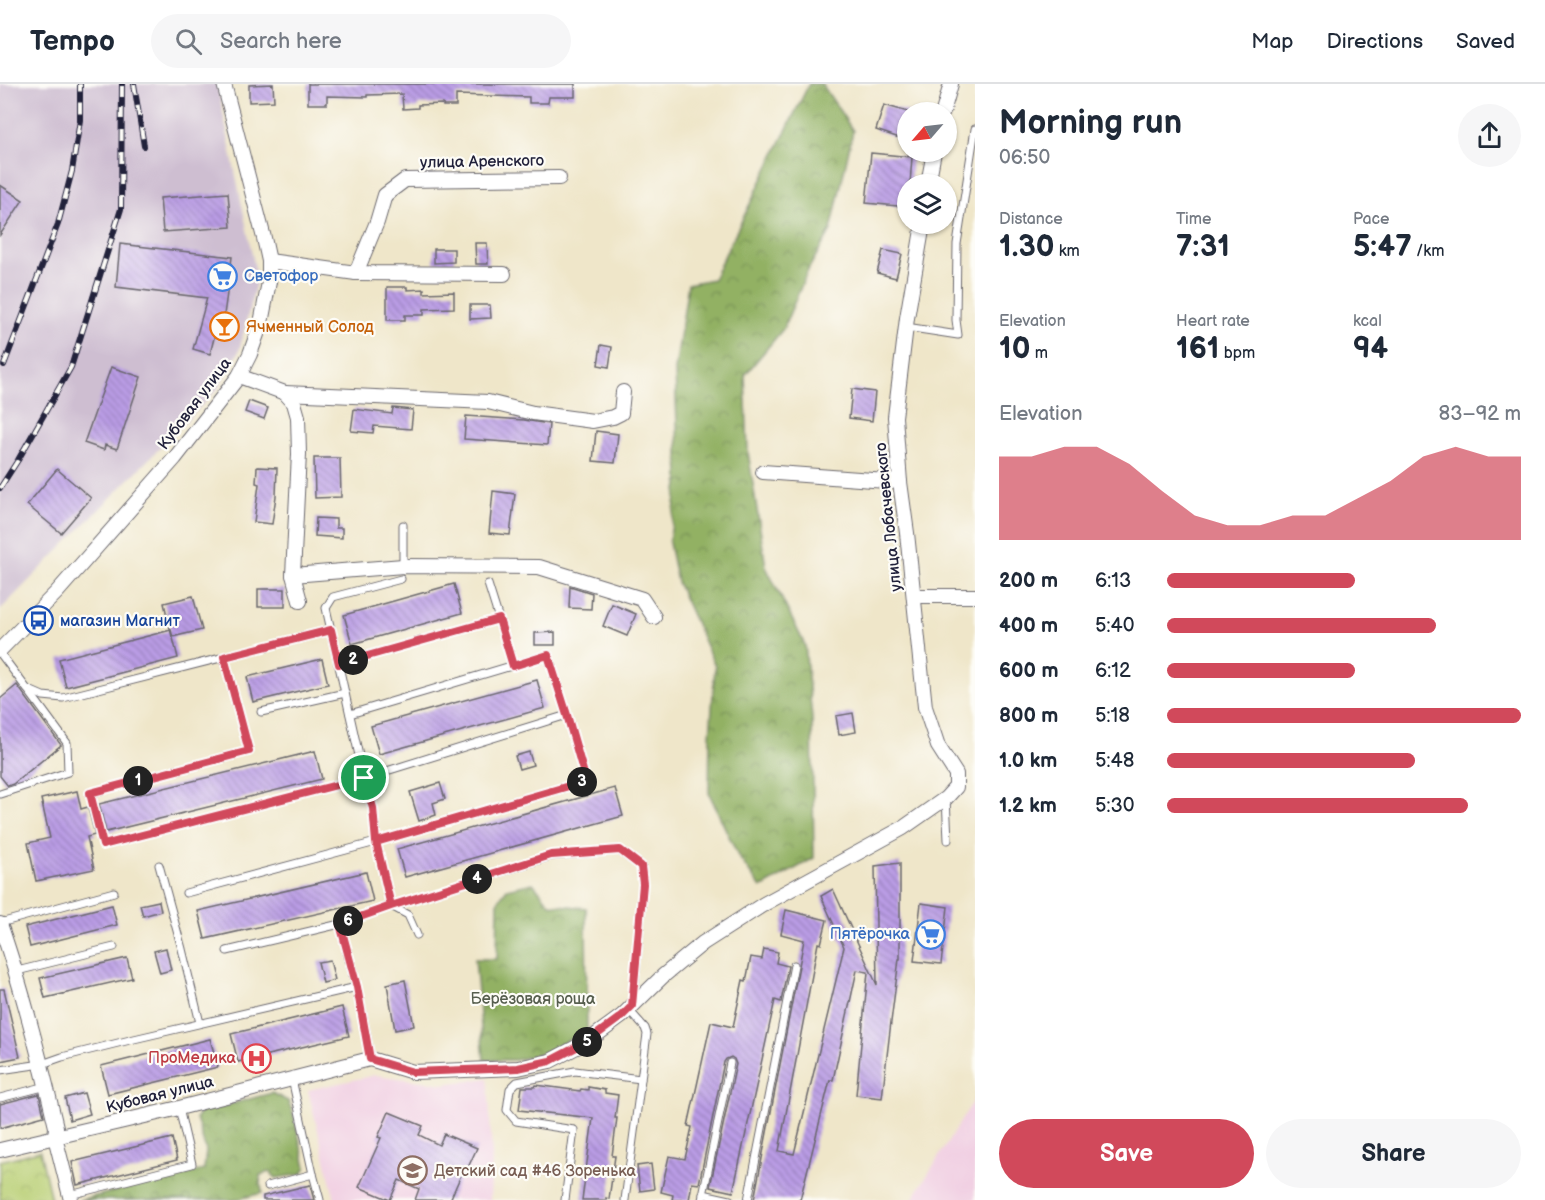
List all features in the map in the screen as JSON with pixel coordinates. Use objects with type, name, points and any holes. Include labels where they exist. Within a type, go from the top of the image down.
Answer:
[{"type":"street","name":"Кубовая улица","points":[[0,651],[57,592],[167,467],[239,376],[250,354],[261,322],[269,282],[268,261],[224,84]]},
{"type":"street","points":[[946,102],[951,84]]},
{"type":"street","name":"улица Аренского","points":[[356,273],[377,222],[385,195],[405,180],[559,178]]},
{"type":"street","name":"улица Лобачевского","points":[[920,234],[895,417],[925,707],[938,746],[956,774],[956,787],[946,798]]},
{"type":"street","points":[[268,261],[356,273],[504,274]]},
{"type":"street","points":[[239,376],[285,393],[488,402],[532,413],[593,421],[621,413],[623,392]]},
{"type":"street","points":[[285,393],[294,403],[298,417],[299,454],[293,575],[300,601]]},
{"type":"street","points":[[764,472],[900,482]]},
{"type":"street","points":[[293,575],[539,567],[642,599],[654,617]]},
{"type":"street","points":[[914,596],[975,596]]},
{"type":"street","points":[[370,1059],[413,1072],[518,1068],[550,1061],[588,1041],[631,1008],[663,976],[703,943],[764,904],[903,828],[946,798]]},
{"type":"street","points":[[0,924],[17,971],[42,1064],[56,1127],[55,1137],[70,1198]]},
{"type":"street","name":"Кубовая улица","points":[[0,1150],[179,1108],[370,1059]]},
{"type":"lane","points":[[906,327],[958,335],[956,320],[957,244],[975,129]]},
{"type":"lane","points":[[403,525],[402,572],[333,597],[326,608],[364,778],[373,808],[376,842],[391,906],[408,915],[417,934]]},
{"type":"lane","points":[[488,584],[513,666]]},
{"type":"lane","points":[[339,664],[499,619]]},
{"type":"lane","points":[[27,689],[43,696],[63,698],[331,630]]},
{"type":"lane","points":[[0,651],[67,743],[68,772],[0,794]]},
{"type":"lane","points":[[186,893],[376,842],[586,781],[548,655],[350,714]]},
{"type":"lane","points":[[224,657],[249,751],[90,793],[103,845],[364,778],[567,715]]},
{"type":"lane","points":[[261,712],[345,693]]},
{"type":"lane","points":[[946,798],[948,840]]},
{"type":"lane","points":[[227,951],[340,924],[551,855],[620,850],[641,866],[643,884],[631,1008],[647,1034],[625,1200]]},
{"type":"lane","points":[[159,865],[200,1023]]},
{"type":"lane","points":[[0,924],[114,892]]},
{"type":"lane","points":[[340,924],[357,987],[370,1059]]},
{"type":"lane","points":[[17,971],[114,947]]},
{"type":"lane","points":[[748,1200],[794,965]]},
{"type":"lane","points":[[0,1070],[42,1064],[200,1023],[357,987]]},
{"type":"lane","points":[[730,1063],[703,1197],[730,1200]]},
{"type":"lane","points":[[565,1200],[574,1130],[516,1121],[507,1110],[510,1089],[517,1082],[574,1071],[641,1080]]},
{"type":"lane","points":[[292,1079],[320,1200]]},
{"type":"lane","points":[[0,1098],[47,1086]]},
{"type":"lane","points":[[70,1198],[192,1164],[179,1108]]},
{"type":"lane","points":[[268,1186],[313,1174]]},
{"type":"shaded area","points":[[0,84],[217,84],[257,278],[239,351],[217,390],[0,610]]},
{"type":"shaded area","points":[[375,1075],[444,1084],[488,1078],[492,1156],[490,1200],[335,1200],[308,1090]]},
{"type":"shaded area","points":[[975,1098],[975,1200],[912,1200]]},
{"type":"green space","points":[[809,84],[822,84],[853,131],[831,230],[809,268],[783,329],[745,375],[748,452],[766,567],[805,645],[812,719],[814,858],[761,888],[738,856],[709,793],[715,666],[677,582],[669,543],[679,478],[675,370],[688,284],[713,279]]},
{"type":"green space","name":"Берёзовая роща","points":[[533,883],[550,904],[586,908],[587,1030],[546,1052],[516,1060],[484,1060],[475,959],[497,959],[498,901],[507,889]]},
{"type":"green space","points":[[272,1093],[288,1101],[293,1113],[306,1167],[302,1174],[276,1178],[270,1172],[260,1175],[262,1193],[235,1200],[79,1200],[204,1170],[206,1151],[196,1118],[201,1112]]},
{"type":"green space","points":[[40,1151],[51,1200],[0,1200],[0,1161]]},
{"type":"building","points":[[273,84],[274,101],[249,102],[249,85]]},
{"type":"building","points":[[308,84],[575,84],[575,97],[549,97],[548,103],[529,103],[529,97],[456,95],[456,106],[418,105],[418,108],[403,109],[402,94],[367,95],[367,97],[327,96],[327,104],[308,104]]},
{"type":"building","points":[[884,105],[897,109],[897,137],[876,130]]},
{"type":"building","points":[[871,153],[897,156],[897,162],[912,162],[911,174],[897,174],[897,206],[866,203]]},
{"type":"building","points":[[0,185],[23,200],[0,235]]},
{"type":"building","points":[[228,193],[231,227],[163,232],[160,198]]},
{"type":"building","points":[[475,243],[487,243],[488,264],[476,264]]},
{"type":"building","points":[[120,244],[232,257],[224,315],[231,317],[226,337],[215,334],[210,354],[193,349],[207,298],[116,287]]},
{"type":"building","points":[[434,249],[454,249],[454,262],[434,263]]},
{"type":"building","points":[[883,250],[902,254],[896,278],[877,273]]},
{"type":"building","points":[[387,287],[407,287],[407,290],[424,289],[424,293],[454,292],[454,308],[424,309],[424,315],[405,315],[405,320],[387,320]]},
{"type":"building","points":[[470,305],[490,305],[491,318],[470,319]]},
{"type":"building","points":[[601,345],[612,347],[609,367],[598,365]]},
{"type":"building","points":[[111,367],[141,377],[117,449],[105,445],[104,450],[84,443]]},
{"type":"building","points":[[852,389],[875,392],[872,421],[849,418]]},
{"type":"building","points":[[249,401],[268,408],[264,419],[245,412]]},
{"type":"building","points":[[393,408],[413,410],[411,429],[374,426],[373,433],[351,431],[354,409],[392,414]]},
{"type":"building","points":[[466,416],[549,424],[547,445],[464,439]]},
{"type":"building","points":[[596,431],[618,434],[615,463],[593,461]]},
{"type":"building","points":[[314,458],[340,458],[341,497],[315,498]]},
{"type":"building","points":[[257,467],[277,468],[272,524],[254,522],[259,484],[256,483]]},
{"type":"building","points":[[57,469],[91,498],[61,533],[27,505]]},
{"type":"building","points":[[493,491],[515,494],[510,535],[489,533]]},
{"type":"building","points":[[316,518],[336,519],[336,528],[342,528],[342,538],[315,536]]},
{"type":"building","points":[[454,584],[462,613],[352,644],[344,615]]},
{"type":"building","points":[[570,586],[592,593],[591,609],[569,608]]},
{"type":"building","points":[[258,589],[285,589],[285,607],[258,607]]},
{"type":"building","points":[[193,596],[202,630],[172,637],[164,603]]},
{"type":"building","points":[[612,604],[636,614],[627,636],[603,626]]},
{"type":"building","points":[[171,630],[178,658],[66,687],[59,659]]},
{"type":"building","points":[[555,632],[555,645],[535,645],[535,633]]},
{"type":"building","points":[[322,659],[328,684],[253,702],[247,677]]},
{"type":"building","points":[[537,680],[545,708],[379,754],[371,726]]},
{"type":"building","points":[[17,685],[61,745],[8,786],[0,776],[0,699]]},
{"type":"building","points":[[853,713],[856,732],[839,735],[836,716]]},
{"type":"building","points":[[315,751],[322,779],[106,832],[99,804]]},
{"type":"building","points":[[529,752],[533,765],[519,769],[515,756]]},
{"type":"building","points":[[440,783],[445,799],[433,803],[436,815],[419,821],[410,792]]},
{"type":"building","points":[[615,788],[623,816],[405,877],[397,849]]},
{"type":"building","points":[[77,791],[81,809],[88,807],[95,835],[87,837],[94,869],[36,881],[28,843],[50,838],[41,799]]},
{"type":"building","points":[[900,863],[900,959],[882,1098],[856,1095],[868,972],[857,970],[833,1080],[830,1080],[800,1200],[754,1200],[804,940],[781,934],[786,910],[827,920],[821,944],[818,943],[779,1151],[794,1154],[844,947],[821,896],[833,889],[877,985],[875,866]]},
{"type":"building","points":[[366,872],[373,901],[205,939],[198,911]]},
{"type":"building","points":[[159,901],[161,911],[143,916],[140,905]]},
{"type":"building","name":"Пятёрочка","points":[[921,903],[948,907],[941,964],[914,961]]},
{"type":"building","points":[[112,905],[117,925],[30,947],[25,927]]},
{"type":"building","points":[[166,948],[171,970],[160,973],[154,951]]},
{"type":"building","points":[[764,949],[778,952],[776,963],[788,966],[781,1002],[775,1000],[733,1192],[710,1187],[736,1064],[731,1057],[724,1062],[699,1184],[692,1183],[689,1200],[672,1200],[673,1195],[661,1192],[669,1156],[685,1159],[692,1127],[688,1126],[711,1022],[733,1027],[743,980],[746,981],[751,957],[762,959]]},
{"type":"building","points":[[127,958],[132,978],[45,998],[40,978]]},
{"type":"building","points":[[330,960],[335,980],[323,983],[318,962]]},
{"type":"building","points":[[405,980],[414,1026],[395,1030],[387,984]]},
{"type":"building","points":[[0,989],[4,989],[20,1057],[0,1061]]},
{"type":"building","points":[[342,1007],[349,1036],[238,1062],[231,1034]]},
{"type":"building","points":[[210,1039],[218,1067],[108,1094],[101,1066]]},
{"type":"building","points":[[536,1085],[580,1091],[581,1089],[588,1090],[588,1087],[618,1095],[612,1156],[615,1156],[609,1199],[582,1200],[593,1118],[519,1110],[522,1087],[535,1087]]},
{"type":"building","points":[[84,1093],[90,1114],[70,1120],[65,1098]]},
{"type":"building","points":[[39,1094],[44,1116],[0,1128],[0,1104]]},
{"type":"building","points":[[389,1112],[423,1126],[419,1135],[439,1145],[444,1134],[477,1148],[450,1200],[415,1200],[419,1189],[399,1180],[390,1200],[359,1187],[381,1138],[378,1137]]},
{"type":"building","points":[[172,1138],[177,1160],[77,1185],[72,1162]]},
{"type":"building","points":[[651,1164],[654,1189],[640,1191],[637,1166]]},
{"type":"building","points":[[310,1185],[314,1200],[263,1200],[263,1196]]},
{"type":"railway","points":[[4,365],[58,224],[72,171],[80,120],[80,84]]},
{"type":"railway","points":[[0,488],[71,367],[121,209],[122,84]]},
{"type":"railway","points":[[134,84],[144,146]]},
{"type":"place","name":"Светофор","points":[[223,276]]},
{"type":"place","name":"Ячменный Солод","points":[[225,327]]},
{"type":"place","name":"магазин Магнит","points":[[39,621]]},
{"type":"place","name":"Пятёрочка","points":[[931,934]]},
{"type":"place","name":"ПроМедика","points":[[257,1058]]},
{"type":"place","name":"Детский сад #46 Зоренька","points":[[413,1171]]},
{"type":"route","points":[[364,778],[103,845],[90,793],[249,751],[224,657],[331,630],[339,664],[499,619],[513,666],[548,655],[586,781],[376,842],[391,906],[551,855],[620,850],[641,866],[643,884],[632,1006],[588,1041],[550,1061],[518,1068],[413,1072],[370,1059],[357,987],[340,924],[391,906],[376,842],[373,808],[364,778]]}]
